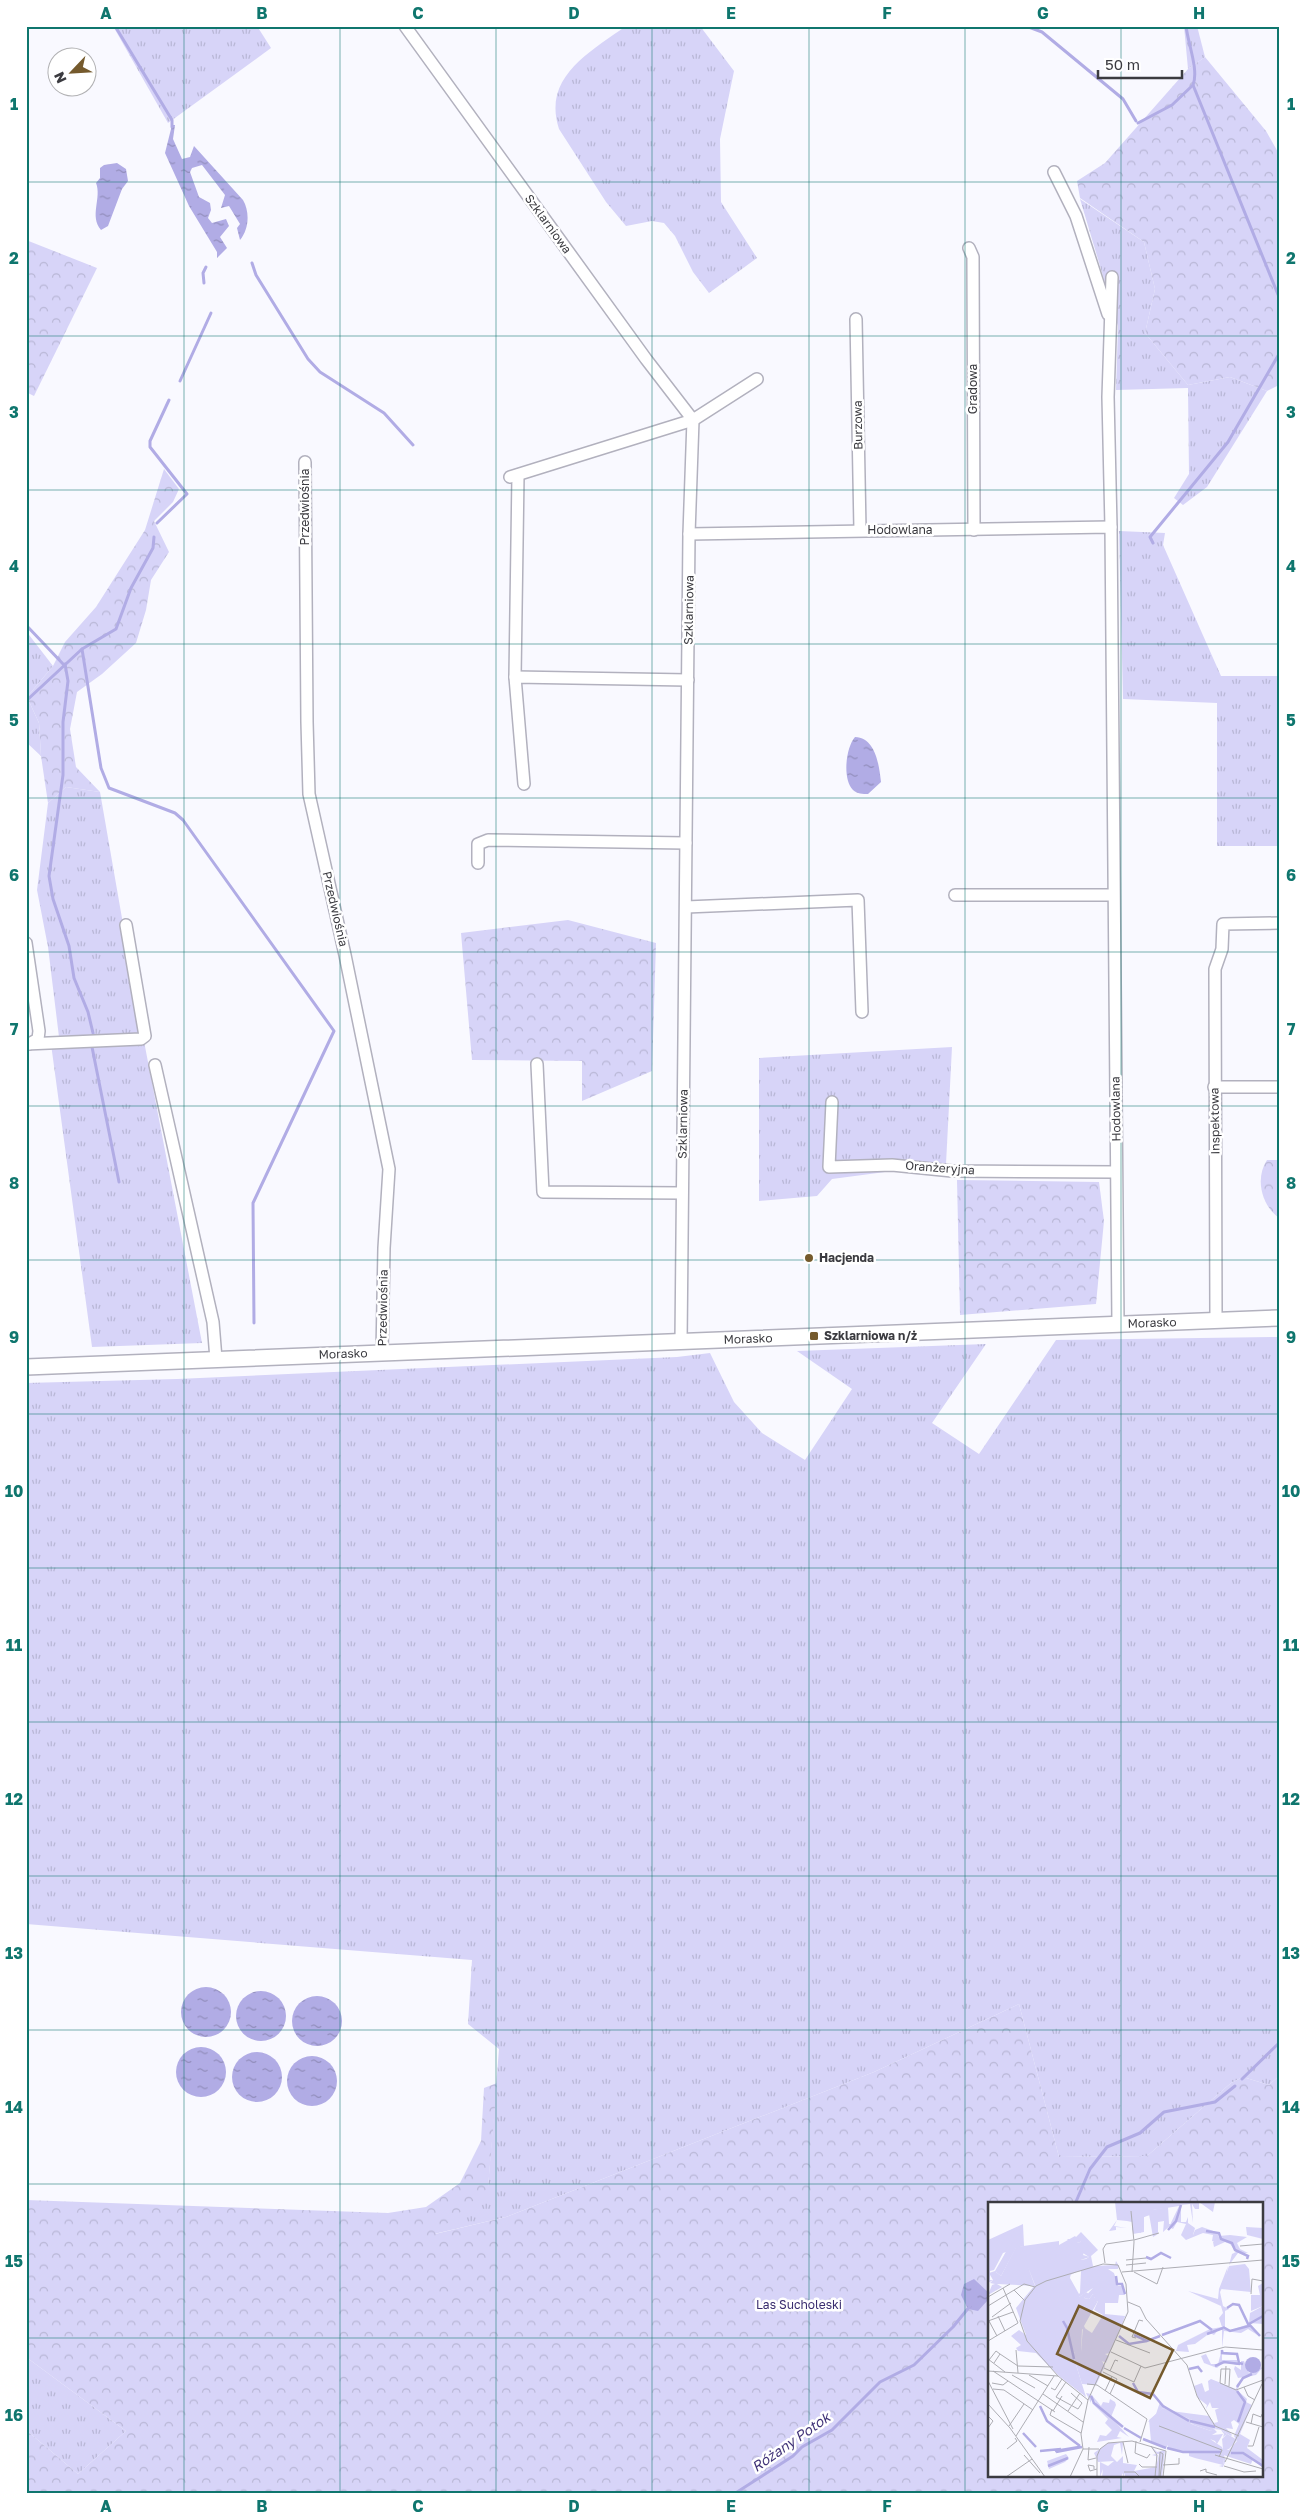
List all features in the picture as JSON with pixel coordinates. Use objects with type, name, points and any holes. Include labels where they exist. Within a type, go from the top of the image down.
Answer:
[{"type":"street","name":"Szklarniowa","points":[[405,26],[693,420],[689,534],[681,1342]]},
{"type":"street","name":"Hodowlana","points":[[1054,172],[1076,216],[1110,321]]},
{"type":"street","name":"Gradowa","points":[[969,248],[973,257],[974,530]]},
{"type":"street","name":"Hodowlana","points":[[1112,277],[1108,397],[1111,528],[1118,1324]]},
{"type":"street","name":"Burzowa","points":[[856,319],[860,530]]},
{"type":"street","points":[[524,784],[515,677],[514,476],[693,420],[757,379]]},
{"type":"street","name":"Przedwiośnia","points":[[305,462],[307,722],[310,794],[389,1169],[384,1248],[382,1353]]},
{"type":"street","name":"Hodowlana","points":[[689,534],[860,530],[1111,528]]},
{"type":"street","points":[[515,677],[688,680]]},
{"type":"street","points":[[478,863],[478,844],[488,840],[686,843]]},
{"type":"street","points":[[955,895],[1113,895]]},
{"type":"street","points":[[686,907],[858,900],[862,1012]]},
{"type":"street","name":"Inspektowa","points":[[1216,1320],[1215,969],[1222,949],[1223,924],[1279,923]]},
{"type":"street","points":[[28,1044],[141,1039],[145,1036],[126,924]]},
{"type":"street","points":[[26,943],[40,1031],[38,1039],[28,1044]]},
{"type":"street","points":[[537,1064],[543,1192],[682,1193]]},
{"type":"street","points":[[155,1065],[213,1322],[216,1359]]},
{"type":"street","points":[[1214,1086],[1279,1087]]},
{"type":"street","name":"Oranżeryjna","points":[[832,1102],[828,1167],[892,1165],[952,1171],[1116,1172]]},
{"type":"street","name":"Morasko","points":[[26,1366],[1279,1318]]},
{"type":"green space","points":[[113,26],[257,26],[271,48],[168,123]]},
{"type":"green space","points":[[626,26],[700,26],[734,71],[720,139],[721,202],[757,258],[709,293],[693,272],[675,236],[664,223],[652,221],[626,226],[606,202],[559,129],[556,111],[557,95],[563,80],[584,56]]},
{"type":"green space","points":[[1184,26],[1197,26],[1205,57],[1188,69]]},
{"type":"green space","points":[[1205,57],[1266,131],[1279,154],[1279,385],[1267,391],[1230,377],[1188,385],[1145,333],[1155,289],[1144,242],[1080,198],[1077,181],[1105,163],[1188,69]]},
{"type":"green space","points":[[1080,199],[1144,242],[1155,289],[1145,333],[1188,385],[1230,377],[1267,391],[1207,487],[1183,505],[1174,498],[1189,474],[1188,388],[1116,390],[1118,326]]},
{"type":"green space","points":[[26,240],[97,268],[34,396],[26,392]]},
{"type":"green space","points":[[164,469],[179,489],[173,502],[154,521],[169,552],[151,580],[146,610],[136,643],[102,674],[77,692],[70,729],[76,767],[100,792],[66,787],[48,803],[41,756],[39,723],[27,697],[53,666],[65,642],[96,607],[145,530]]},
{"type":"green space","points":[[1119,531],[1165,533],[1163,545],[1221,676],[1279,676],[1279,846],[1217,846],[1217,703],[1123,699]]},
{"type":"green space","points":[[26,631],[53,666],[27,697],[39,723],[41,756],[26,742]]},
{"type":"green space","points":[[66,787],[100,792],[138,1010],[202,1343],[92,1347],[51,1044],[59,1037],[48,947],[37,890],[48,803]]},
{"type":"green space","points":[[568,920],[656,943],[652,1071],[582,1101],[582,1061],[472,1060],[461,933]]},
{"type":"green space","points":[[952,1047],[946,1164],[832,1179],[817,1196],[759,1201],[759,1058]]},
{"type":"green space","points":[[1267,1160],[1279,1160],[1279,1218],[1268,1206],[1262,1191],[1261,1175]]},
{"type":"green space","points":[[957,1180],[1099,1182],[1104,1221],[1096,1304],[960,1315]]},
{"type":"green space","points":[[1279,1337],[1279,2076],[1269,2085],[1243,2077],[1231,2083],[1147,2156],[1059,2157],[1019,2004],[874,2072],[506,2217],[434,2234],[488,2187],[499,2049],[468,2024],[472,1960],[26,1924],[26,1383],[177,1379],[677,1357],[710,1353],[734,1402],[762,1433],[805,1460],[852,1389],[797,1351],[986,1344],[932,1423],[979,1454],[1056,1340]]},
{"type":"green space","name":"Las Sucholeski","points":[[1019,2004],[1059,2157],[1147,2156],[1231,2083],[1243,2077],[1269,2085],[1279,2076],[1279,2494],[26,2494],[26,2430],[78,2474],[126,2431],[26,2357],[26,2200],[388,2213],[426,2207],[460,2183],[481,2141],[484,2088],[497,2083],[488,2188],[435,2234],[506,2217],[874,2072]]},
{"type":"green space","points":[[26,2357],[126,2431],[78,2474],[26,2430]]},
{"type":"water","points":[[172,125],[175,125],[173,139],[182,159],[190,157],[194,146],[243,200],[247,210],[247,226],[240,240],[237,228],[240,224],[229,206],[221,208],[225,195],[202,165],[192,168],[190,172],[199,197],[210,203],[211,210],[208,218],[212,223],[226,219],[229,226],[220,237],[227,248],[217,258],[217,252],[189,206],[165,153]]},
{"type":"water","points":[[117,163],[126,169],[128,181],[122,189],[108,226],[101,230],[96,219],[98,195],[96,183],[100,178],[100,168],[104,165]]},
{"type":"water","points":[[855,737],[868,742],[872,747],[879,768],[881,782],[868,794],[860,794],[853,790],[847,778],[846,763],[849,748]]},
{"type":"water","points":[[201,1987],[211,1987],[224,1994],[231,2007],[231,2017],[224,2030],[211,2037],[201,2037],[192,2033],[185,2026],[181,2017],[181,2007],[185,1998],[192,1991]]},
{"type":"water","points":[[256,1991],[266,1991],[279,1998],[286,2011],[286,2021],[279,2034],[266,2041],[256,2041],[247,2037],[240,2030],[236,2021],[236,2011],[240,2002],[247,1995]]},
{"type":"water","points":[[312,1996],[322,1996],[335,2003],[342,2016],[342,2026],[335,2039],[322,2046],[312,2046],[303,2042],[296,2035],[292,2026],[292,2016],[296,2007],[303,2000]]},
{"type":"water","points":[[201,2047],[215,2051],[222,2058],[226,2072],[222,2086],[215,2093],[201,2097],[187,2093],[180,2086],[176,2072],[180,2058],[187,2051]]},
{"type":"water","points":[[252,2052],[262,2052],[275,2059],[282,2072],[282,2082],[275,2095],[262,2102],[252,2102],[243,2098],[236,2091],[232,2082],[232,2072],[236,2063],[243,2056]]},
{"type":"water","points":[[312,2056],[326,2060],[333,2067],[337,2081],[333,2095],[326,2102],[312,2106],[298,2102],[291,2095],[287,2081],[291,2067],[298,2060]]},
{"type":"water","points":[[974,2279],[988,2292],[987,2301],[978,2311],[968,2309],[961,2295],[964,2284]]},
{"type":"waterway","points":[[115,26],[172,120],[172,127]]},
{"type":"waterway","points":[[1026,26],[1042,32],[1123,99],[1136,121]]},
{"type":"waterway","points":[[1186,26],[1195,72],[1193,85],[1279,297]]},
{"type":"waterway","points":[[1138,123],[1172,105],[1193,85]]},
{"type":"waterway","points":[[252,263],[256,275],[308,359],[320,372],[384,413],[413,445]]},
{"type":"waterway","points":[[204,283],[203,273],[206,267]]},
{"type":"waterway","points":[[180,381],[211,313]]},
{"type":"waterway","points":[[1153,543],[1150,537],[1228,442],[1279,354]]},
{"type":"waterway","points":[[157,523],[187,494],[150,447],[150,441],[169,400]]},
{"type":"waterway","points":[[26,701],[82,649],[116,629],[131,588],[153,548],[154,537]]},
{"type":"waterway","points":[[26,625],[64,665]]},
{"type":"waterway","points":[[82,649],[101,768],[109,788],[175,813],[183,820],[334,1031],[253,1203],[254,1323]]},
{"type":"waterway","points":[[65,664],[68,681],[63,722],[63,775],[49,876],[53,899],[69,946],[74,978],[88,1012],[93,1033]]},
{"type":"waterway","points":[[92,1047],[119,1182]]},
{"type":"waterway","name":"Różany Potok","points":[[1242,2079],[1279,2043]]},
{"type":"waterway","name":"Różany Potok","points":[[1076,2202],[1090,2169],[1107,2147],[1140,2133],[1164,2112],[1215,2102],[1235,2086]]},
{"type":"waterway","name":"Różany Potok","points":[[734,2494],[793,2456],[802,2447],[832,2430],[880,2382],[914,2365],[953,2327],[970,2306]]},
{"type":"place","name":"Hacjenda","points":[[809,1258]]},
{"type":"place","name":"Szklarniowa n/ż","points":[[814,1336]]}]
